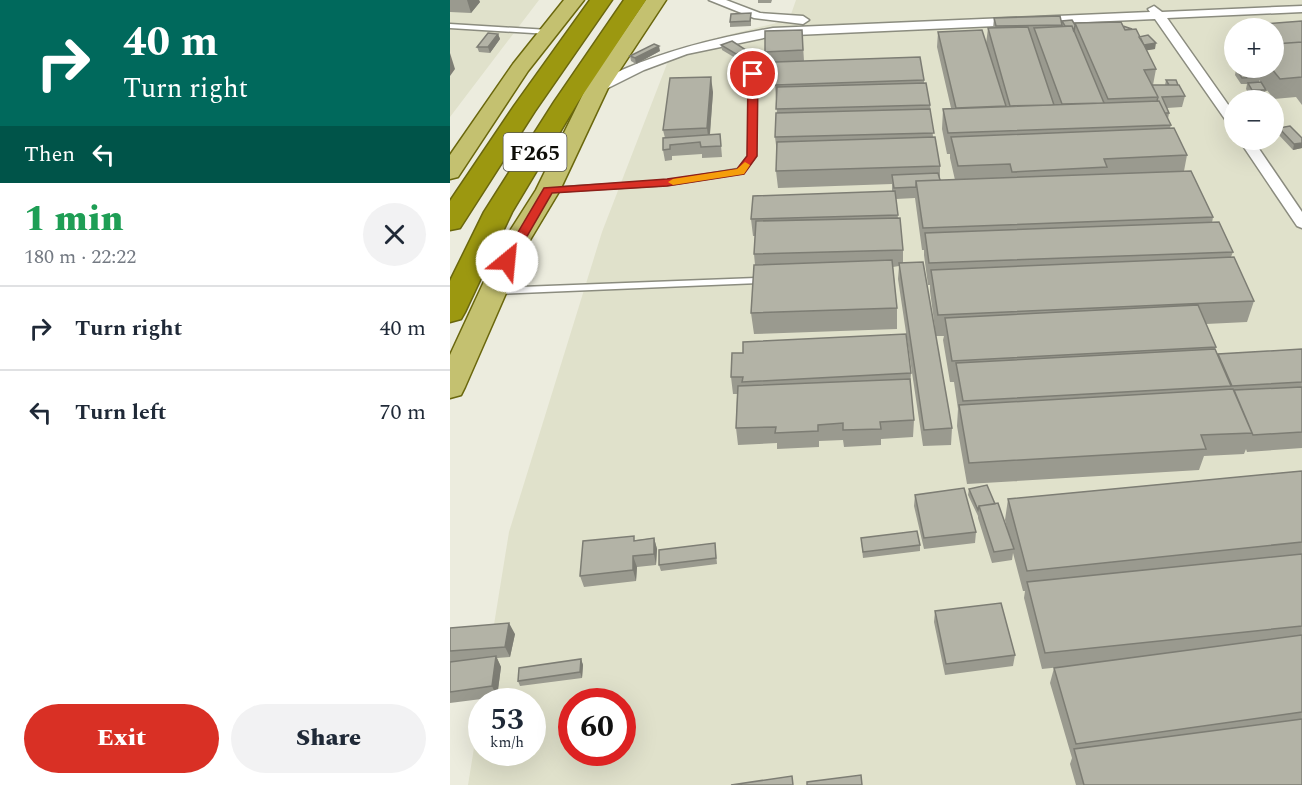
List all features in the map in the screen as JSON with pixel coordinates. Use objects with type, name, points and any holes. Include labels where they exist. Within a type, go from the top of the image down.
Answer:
[{"type":"highway","name":"F265","points":[[450,222],[523,111],[601,0]]},
{"type":"highway","name":"F265","points":[[450,312],[498,212],[566,102],[634,0]]},
{"type":"main road","points":[[450,172],[520,68],[574,0]]},
{"type":"main road","points":[[450,387],[514,245],[548,190],[597,88],[656,0]]},
{"type":"street","points":[[715,0],[758,16],[825,20],[1302,9]]},
{"type":"street","points":[[597,88],[623,73],[671,54],[730,38],[773,32],[1156,12],[1302,1]]},
{"type":"street","points":[[1156,12],[1224,108]]},
{"type":"street","points":[[1253,150],[1302,223]]},
{"type":"lane","points":[[450,26],[549,32]]},
{"type":"lane","points":[[548,190],[667,183],[740,171],[752,156],[753,74]]},
{"type":"lane","points":[[493,291],[756,281]]},
{"type":"shaded area","points":[[450,0],[539,0],[450,117]]},
{"type":"shaded area","points":[[796,0],[1302,0],[1302,785],[468,785],[471,766],[546,766],[546,688],[484,688],[509,532],[602,232],[670,56],[703,41],[789,20]]},
{"type":"building","points":[[751,13],[750,21],[730,22],[731,14]]},
{"type":"building","points":[[1060,16],[1062,25],[996,26],[994,18]]},
{"type":"building","points":[[1072,20],[1075,25],[1074,32],[1072,26],[1065,26],[1062,21]]},
{"type":"building","points":[[1302,21],[1302,42],[1284,43],[1284,22]]},
{"type":"building","points":[[1121,22],[1125,30],[1136,29],[1156,69],[1144,70],[1158,97],[1108,99],[1075,23]]},
{"type":"building","points":[[1072,26],[1104,103],[1062,104],[1034,28]]},
{"type":"building","points":[[1028,27],[1054,105],[1010,106],[988,28]]},
{"type":"building","points":[[802,30],[803,50],[765,52],[765,31]]},
{"type":"building","points":[[982,30],[1006,106],[956,108],[938,32]]},
{"type":"building","points":[[488,33],[498,34],[488,47],[477,47]]},
{"type":"building","points":[[1148,35],[1156,43],[1144,45],[1139,37]]},
{"type":"building","points":[[732,41],[746,50],[736,54],[721,45]]},
{"type":"building","points":[[1302,42],[1302,77],[1280,79],[1279,78],[1284,78],[1284,43]]},
{"type":"building","points":[[654,44],[659,46],[635,58],[630,56]]},
{"type":"building","points":[[920,57],[924,80],[775,85],[775,62]]},
{"type":"building","points":[[711,77],[707,128],[663,130],[670,78]]},
{"type":"building","points":[[1166,80],[1176,80],[1178,85],[1169,85]]},
{"type":"building","points":[[1261,82],[1266,90],[1252,90],[1248,83]]},
{"type":"building","points":[[926,83],[930,105],[776,109],[777,87]]},
{"type":"building","points":[[1152,85],[1179,85],[1185,96],[1162,97],[1169,113],[1165,113],[1157,101],[1158,97]]},
{"type":"building","points":[[1159,101],[1171,125],[948,133],[943,109]]},
{"type":"building","points":[[930,109],[934,133],[775,137],[776,113]]},
{"type":"building","points":[[1290,126],[1302,138],[1302,143],[1294,144],[1284,133],[1284,127]]},
{"type":"building","points":[[1174,128],[1187,155],[1104,159],[1107,167],[1012,172],[1010,164],[958,166],[951,137]]},
{"type":"building","points":[[720,134],[721,146],[701,147],[700,142],[670,145],[670,149],[663,150],[663,138]]},
{"type":"building","points":[[935,137],[940,166],[776,171],[777,142]]},
{"type":"building","points":[[1191,171],[1213,217],[923,228],[916,181]]},
{"type":"building","points":[[938,173],[940,180],[916,181],[916,187],[894,188],[892,175]]},
{"type":"building","points":[[895,191],[898,215],[751,219],[753,196]]},
{"type":"building","points":[[900,218],[903,250],[754,254],[756,221]]},
{"type":"building","points":[[1219,222],[1233,252],[929,263],[925,233]]},
{"type":"building","points":[[1234,257],[1254,301],[938,315],[931,270]]},
{"type":"building","points":[[892,260],[897,308],[751,313],[754,265]]},
{"type":"building","points":[[923,262],[952,428],[924,430],[899,263]]},
{"type":"building","points":[[1198,305],[1216,347],[952,361],[945,318]]},
{"type":"building","points":[[906,334],[911,373],[742,382],[743,377],[731,377],[732,353],[743,353],[743,342]]},
{"type":"building","points":[[1215,349],[1231,386],[963,401],[956,363]]},
{"type":"building","points":[[1302,349],[1302,382],[1232,386],[1218,354]]},
{"type":"building","points":[[910,379],[914,420],[880,422],[881,429],[843,430],[843,423],[818,425],[818,431],[775,433],[776,427],[736,428],[738,386]]},
{"type":"building","points":[[1302,387],[1302,432],[1253,435],[1234,390]]},
{"type":"building","points":[[1233,389],[1252,433],[1201,435],[1206,449],[969,463],[959,405]]},
{"type":"building","points":[[1302,471],[1302,542],[1027,571],[1008,499]]},
{"type":"building","points":[[987,485],[995,504],[979,506],[978,510],[969,489]]},
{"type":"building","points":[[964,488],[976,532],[924,538],[915,495]]},
{"type":"building","points":[[998,503],[1014,549],[994,552],[979,506]]},
{"type":"building","points":[[917,531],[920,545],[863,552],[861,538]]},
{"type":"building","points":[[634,536],[634,541],[654,538],[654,554],[633,556],[633,570],[580,576],[583,541]]},
{"type":"building","points":[[715,543],[716,558],[659,565],[659,550]]},
{"type":"building","points":[[1302,554],[1302,626],[1045,653],[1027,582]]},
{"type":"building","points":[[1001,603],[1015,655],[946,664],[935,611]]},
{"type":"building","points":[[509,623],[505,647],[450,651],[450,628]]},
{"type":"building","points":[[1302,635],[1302,712],[1076,744],[1054,668]]},
{"type":"building","points":[[496,656],[492,686],[450,692],[450,662]]},
{"type":"building","points":[[581,659],[580,672],[518,681],[519,668]]},
{"type":"building","points":[[1302,719],[1302,785],[1084,785],[1074,749]]},
{"type":"building","points":[[861,775],[862,785],[807,785],[807,782]]},
{"type":"building","points":[[792,776],[793,785],[731,785]]},
{"type":"slow traffic","points":[[673,182],[740,171],[745,165]]},
{"type":"route","points":[[507,261],[514,245],[548,190],[667,183],[740,171],[752,156],[753,74]]}]
